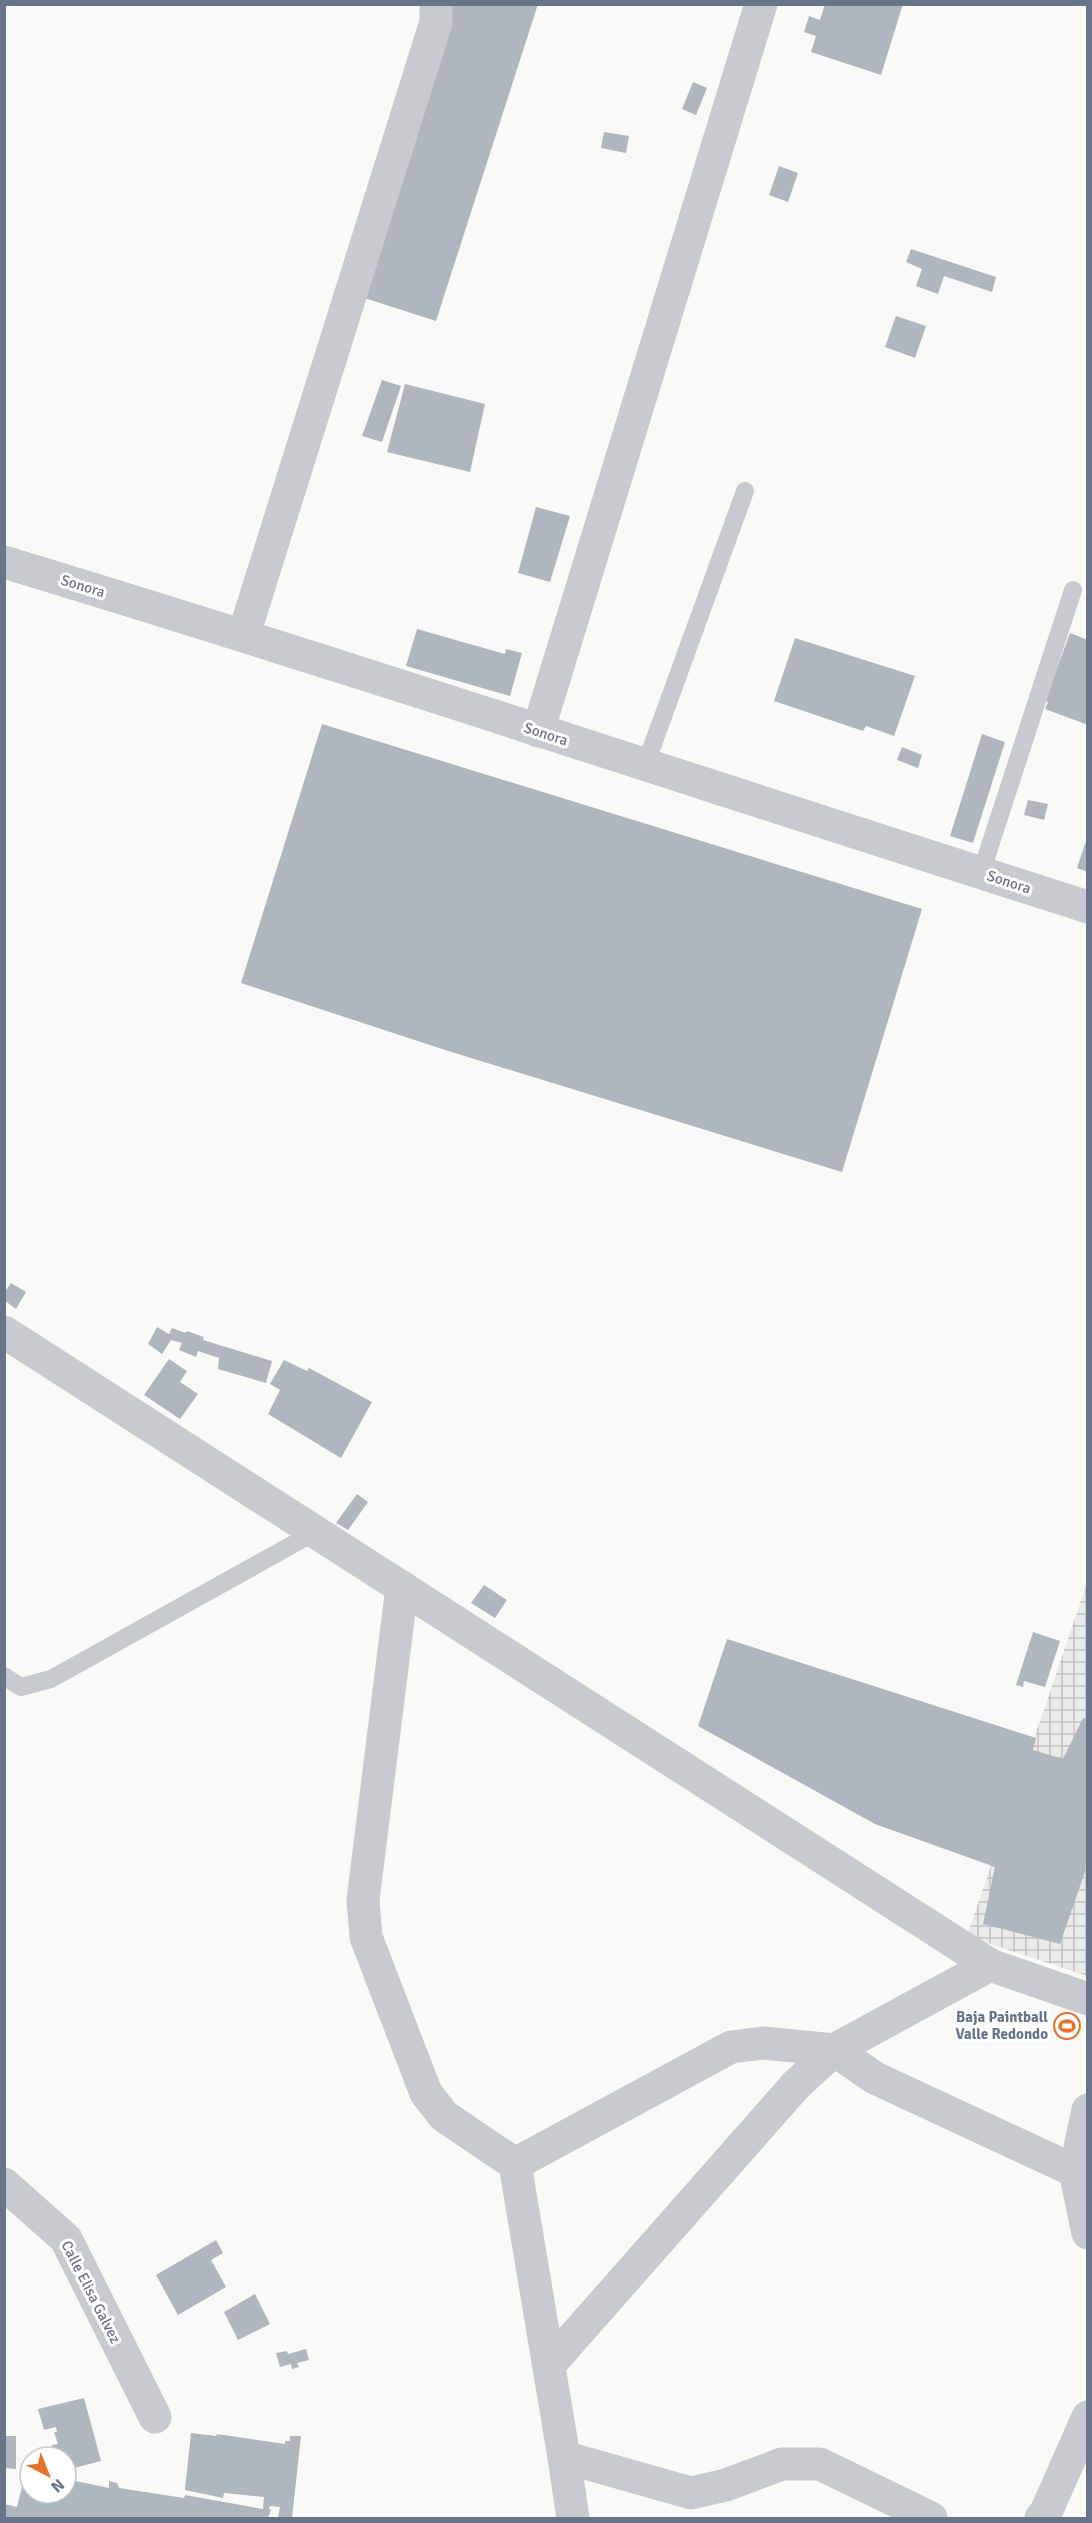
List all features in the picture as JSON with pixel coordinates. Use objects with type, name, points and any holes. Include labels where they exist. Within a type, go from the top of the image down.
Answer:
[{"type":"street","points":[[244,634],[436,22],[436,4]]},
{"type":"street","points":[[538,731],[761,4]]},
{"type":"street","name":"Sonora","points":[[4,562],[244,634],[645,766],[1088,907]]},
{"type":"street","points":[[4,1332],[990,1965],[1088,1999]]},
{"type":"street","points":[[402,1587],[363,1900],[366,1937],[426,2093],[444,2116],[515,2164],[573,2518]]},
{"type":"street","points":[[549,2365],[796,2085],[834,2050],[990,1965]]},
{"type":"street","points":[[515,2164],[731,2048],[763,2043],[834,2050],[875,2078],[1075,2171]]},
{"type":"street","points":[[1088,2110],[1075,2171],[1088,2233]]},
{"type":"street","name":"Calle Elisa Galvez","points":[[4,2184],[66,2239],[155,2417]]},
{"type":"street","points":[[1041,2518],[1046,2512],[1088,2416]]},
{"type":"street","points":[[564,2457],[691,2493],[726,2485],[782,2464],[820,2464],[931,2518]]},
{"type":"lane","points":[[645,766],[745,491]]},
{"type":"lane","points":[[981,873],[1073,590]]},
{"type":"lane","points":[[4,1676],[21,1687],[51,1679],[315,1532]]},
{"type":"shaded area","points":[[1087,1583],[1087,1976],[967,1936]]},
{"type":"building","points":[[451,4],[538,4],[436,321],[358,296]]},
{"type":"building","points":[[825,4],[903,4],[881,75],[811,52],[816,36],[804,32],[809,16],[820,20]]},
{"type":"building","points":[[693,82],[707,88],[696,115],[682,109]]},
{"type":"building","points":[[604,132],[629,136],[626,153],[601,148]]},
{"type":"building","points":[[779,166],[798,173],[788,202],[769,195]]},
{"type":"building","points":[[911,249],[996,277],[992,292],[944,276],[938,294],[916,286],[922,269],[906,262]]},
{"type":"building","points":[[896,316],[926,326],[915,358],[885,347]]},
{"type":"building","points":[[382,380],[401,386],[382,442],[362,436]]},
{"type":"building","points":[[405,384],[485,404],[470,472],[387,452]]},
{"type":"building","points":[[536,507],[570,516],[550,582],[518,573]]},
{"type":"building","points":[[417,629],[505,654],[506,649],[522,653],[510,696],[406,666]]},
{"type":"building","points":[[1070,633],[1088,640],[1088,725],[1045,709],[1048,702],[1045,701]]},
{"type":"building","points":[[795,638],[915,676],[894,736],[866,726],[863,731],[774,701]]},
{"type":"building","points":[[322,724],[922,909],[842,1172],[445,1050],[241,983]]},
{"type":"building","points":[[982,734],[1005,742],[973,843],[950,836]]},
{"type":"building","points":[[902,747],[922,755],[918,768],[897,760]]},
{"type":"building","points":[[1028,800],[1048,804],[1044,820],[1024,815]]},
{"type":"building","points":[[1088,838],[1088,872],[1077,868]]},
{"type":"building","points":[[11,1283],[26,1292],[16,1309],[4,1300],[4,1293]]},
{"type":"building","points":[[157,1327],[169,1334],[172,1328],[186,1333],[187,1331],[204,1337],[203,1340],[272,1361],[266,1383],[218,1369],[219,1358],[198,1351],[196,1357],[179,1350],[182,1343],[171,1340],[162,1354],[148,1344]]},
{"type":"building","points":[[169,1359],[187,1371],[180,1382],[198,1394],[180,1419],[144,1395]]},
{"type":"building","points":[[284,1360],[307,1371],[309,1368],[372,1402],[341,1458],[268,1414],[280,1390],[270,1384]]},
{"type":"building","points":[[357,1494],[368,1502],[348,1530],[336,1523]]},
{"type":"building","points":[[484,1585],[507,1600],[495,1618],[471,1603]]},
{"type":"building","points":[[1033,1632],[1060,1641],[1045,1687],[1024,1681],[1023,1687],[1016,1685]]},
{"type":"building","points":[[727,1639],[1036,1738],[1033,1750],[1063,1759],[1083,1718],[1088,1719],[1088,1863],[1060,1944],[983,1924],[995,1867],[875,1824],[698,1726]]},
{"type":"building","points":[[216,2240],[223,2253],[211,2260],[226,2287],[178,2315],[156,2275]]},
{"type":"building","points":[[255,2294],[270,2324],[238,2340],[224,2312]]},
{"type":"building","points":[[306,2349],[309,2360],[297,2363],[299,2367],[292,2369],[291,2364],[280,2367],[276,2353],[287,2351],[288,2354]]},
{"type":"building","points":[[84,2398],[101,2461],[78,2467],[78,2445],[52,2445],[58,2444],[54,2432],[57,2432],[56,2427],[44,2430],[38,2409]]},
{"type":"building","points":[[191,2433],[216,2436],[217,2434],[285,2444],[285,2441],[290,2441],[290,2436],[301,2436],[292,2518],[278,2517],[280,2507],[270,2506],[268,2518],[4,2518],[4,2504],[17,2507],[18,2503],[18,2505],[78,2505],[78,2482],[109,2488],[109,2481],[117,2483],[119,2488],[184,2498],[185,2495],[263,2509],[264,2497],[224,2493],[223,2498],[185,2490]]},
{"type":"building","points":[[4,2436],[16,2436],[16,2469],[4,2468]]},
{"type":"place","name":"Baja Paintball Valle Redondo","points":[[1067,2026]]}]
